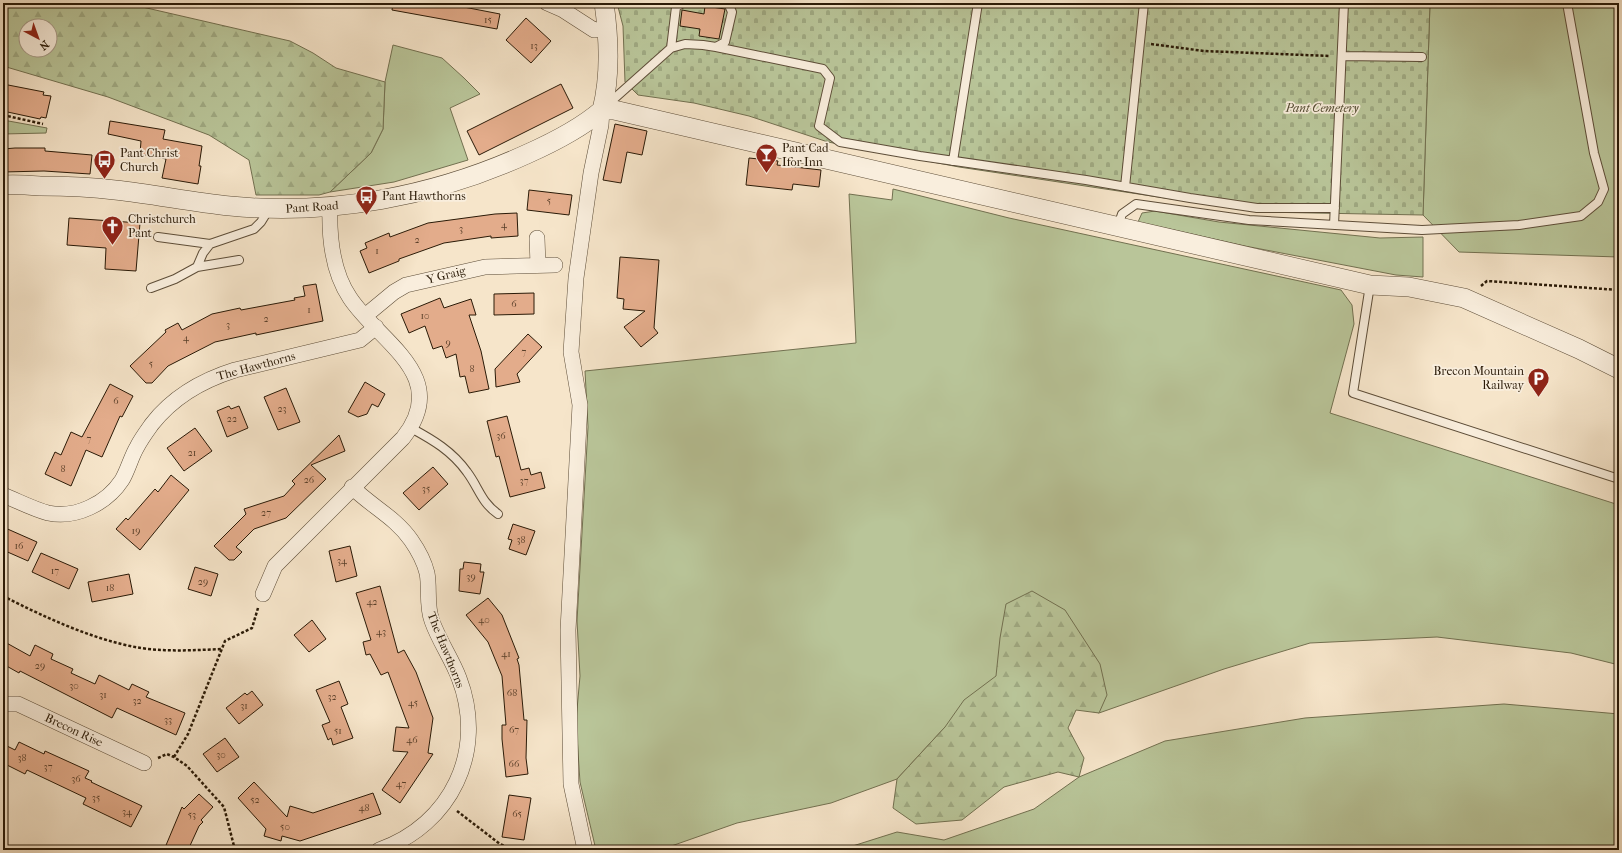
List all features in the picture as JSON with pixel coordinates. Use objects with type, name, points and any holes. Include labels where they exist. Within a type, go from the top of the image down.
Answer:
[{"type":"street","points":[[547,3],[563,10],[594,30],[607,29]]},
{"type":"street","points":[[585,850],[571,784],[568,630],[580,405],[571,352],[576,278],[591,173],[606,95],[608,72],[607,29],[604,3]]},
{"type":"street","points":[[602,110],[614,110],[1370,284],[1409,287],[1464,298],[1579,349],[1619,369]]},
{"type":"street","name":"Pant Road","points":[[3,185],[66,186],[114,190],[229,206],[269,209],[330,207],[418,193],[483,173],[539,149],[587,123],[602,110]]},
{"type":"street","points":[[263,594],[275,566],[352,487],[403,438],[411,428],[417,415],[420,401],[420,389],[416,376],[408,362],[350,299],[340,281],[335,263],[330,207]]},
{"type":"street","points":[[537,238],[538,265]]},
{"type":"street","name":"Y Graig","points":[[365,316],[394,292],[406,286],[485,267],[555,264]]},
{"type":"street","name":"The Hawthorns","points":[[3,495],[49,513],[61,514],[88,508],[100,502],[112,492],[122,479],[137,445],[152,424],[170,405],[190,390],[215,376],[235,370],[360,340],[376,327]]},
{"type":"street","name":"The Hawthorns","points":[[352,487],[400,527],[411,540],[421,557],[427,574],[428,608],[432,621],[460,678],[466,702],[469,726],[467,750],[461,772],[454,789],[445,802],[434,815],[414,833],[397,844],[379,850]]},
{"type":"street","name":"Brecon Rise","points":[[3,704],[18,704],[144,763]]},
{"type":"lane","points":[[671,48],[676,7],[683,3]]},
{"type":"lane","points":[[716,47],[725,42],[732,12],[728,3]]},
{"type":"lane","points":[[953,161],[978,3]]},
{"type":"lane","points":[[1125,187],[1144,3]]},
{"type":"lane","points":[[1334,225],[1344,3]]},
{"type":"lane","points":[[1118,227],[1122,214],[1136,204],[1249,220],[1422,230],[1519,225],[1581,216],[1598,202],[1604,189],[1594,153],[1567,3]]},
{"type":"lane","points":[[602,110],[671,48],[685,44],[703,45],[823,69],[830,78],[819,126],[840,142],[1257,208],[1335,208]]},
{"type":"lane","points":[[1342,56],[1422,57]]},
{"type":"lane","points":[[158,237],[210,244],[254,229],[261,222],[269,209]]},
{"type":"lane","points":[[197,267],[203,253],[210,244]]},
{"type":"lane","points":[[151,288],[175,279],[197,267],[239,260]]},
{"type":"lane","points":[[1370,284],[1353,393],[1619,479]]},
{"type":"lane","points":[[411,428],[435,441],[455,456],[469,473],[488,507],[498,514]]},
{"type":"path","points":[[1140,42],[1204,51],[1342,56]]},
{"type":"path","points":[[3,115],[43,124]]},
{"type":"path","points":[[1464,298],[1488,281],[1619,290]]},
{"type":"path","points":[[174,757],[188,734],[225,641],[252,628],[263,594]]},
{"type":"path","points":[[3,596],[31,611],[80,631],[130,646],[160,650],[222,649]]},
{"type":"path","points":[[144,763],[166,754],[174,757],[187,766],[224,807],[235,850]]},
{"type":"path","points":[[445,802],[500,844],[514,850]]},
{"type":"green space","points":[[3,3],[125,3],[290,41],[313,53],[336,68],[385,82],[383,129],[371,153],[330,192],[319,195],[256,195],[249,160],[209,135],[108,97],[3,66]]},
{"type":"green space","name":"Pant Cemetery","points":[[617,3],[1430,3],[1423,215],[1258,212],[959,167],[828,142],[749,116],[694,103],[638,95],[625,82],[623,26]]},
{"type":"green space","points":[[1430,3],[1619,3],[1619,257],[1459,252],[1423,215]]},
{"type":"green space","points":[[393,45],[442,58],[480,94],[450,108],[468,160],[394,182],[330,192],[371,153],[383,129],[385,82]]},
{"type":"green space","points":[[3,120],[47,128],[46,133],[3,134]]},
{"type":"green space","points":[[893,189],[1009,218],[1341,290],[1352,305],[1354,324],[1330,413],[1619,505],[1619,665],[1571,653],[1437,637],[1310,643],[1224,669],[1099,713],[1060,698],[945,727],[897,779],[831,803],[737,823],[660,850],[596,850],[580,782],[576,721],[580,676],[577,621],[588,427],[585,371],[856,343],[849,194],[892,200]]},
{"type":"green space","points":[[1155,211],[1219,222],[1380,238],[1423,237],[1423,277],[1396,275],[1245,246],[1138,222],[1142,213]]},
{"type":"green space","points":[[1032,591],[1065,610],[1100,664],[1107,695],[1099,713],[1076,710],[1068,728],[1084,758],[1079,777],[1058,772],[1004,787],[962,820],[916,824],[893,808],[897,779],[945,727],[964,700],[996,676],[1000,638],[1006,604]]},
{"type":"green space","points":[[1504,704],[1619,714],[1619,850],[840,850],[897,832],[944,840],[1034,809],[1079,777],[1165,741],[1305,718]]},
{"type":"building","points":[[393,3],[443,3],[500,14],[497,29],[392,10]]},
{"type":"building","points":[[705,6],[725,9],[719,39],[699,36],[700,29],[680,26],[682,10],[704,14]]},
{"type":"building","points":[[526,18],[551,41],[531,63],[506,40]]},
{"type":"building","points":[[3,84],[44,92],[43,95],[51,96],[46,118],[41,117],[40,119],[3,111]]},
{"type":"building","points":[[561,84],[573,108],[479,155],[467,131]]},
{"type":"building","points":[[110,121],[165,130],[163,139],[202,146],[198,184],[162,178],[166,159],[140,154],[141,141],[108,134]]},
{"type":"building","points":[[615,124],[647,131],[642,155],[627,152],[621,183],[603,180]]},
{"type":"building","points":[[45,148],[45,151],[92,155],[90,174],[44,171],[3,172],[3,149]]},
{"type":"building","points":[[749,158],[778,161],[777,165],[821,170],[819,187],[793,184],[792,190],[746,185]]},
{"type":"building","points":[[529,190],[572,195],[569,215],[527,210]]},
{"type":"building","points":[[517,213],[518,236],[491,238],[491,236],[444,243],[399,259],[399,261],[369,273],[360,251],[367,248],[365,243],[389,233],[390,237],[428,223],[495,214]]},
{"type":"building","name":"Christchurch Pant","points":[[69,218],[140,223],[136,271],[105,269],[106,248],[67,245]]},
{"type":"building","points":[[620,257],[659,260],[654,328],[658,333],[641,347],[624,327],[645,311],[623,309],[624,299],[617,298]]},
{"type":"building","points":[[316,284],[323,321],[215,342],[168,366],[152,383],[146,383],[130,366],[166,332],[165,330],[178,323],[182,330],[212,314],[240,308],[241,310],[295,300],[294,298],[305,296],[303,286]]},
{"type":"building","points":[[534,293],[534,314],[494,315],[494,294]]},
{"type":"building","points":[[440,298],[444,308],[471,299],[476,315],[469,315],[481,351],[489,389],[469,393],[465,376],[460,377],[456,354],[446,358],[442,346],[433,349],[425,326],[409,333],[401,314]]},
{"type":"building","points":[[528,334],[542,347],[517,374],[520,382],[496,387],[495,369]]},
{"type":"building","points":[[365,382],[385,394],[378,407],[372,404],[367,414],[358,417],[348,412]]},
{"type":"building","points":[[110,384],[133,396],[122,417],[120,416],[102,457],[86,450],[71,486],[45,474],[55,452],[61,455],[71,432],[82,437]]},
{"type":"building","points":[[286,388],[300,422],[278,430],[264,397]]},
{"type":"building","points":[[229,406],[231,409],[239,406],[248,428],[227,437],[217,411]]},
{"type":"building","points":[[507,416],[521,470],[529,468],[531,475],[541,472],[545,488],[510,497],[499,456],[496,457],[487,421]]},
{"type":"building","points":[[195,428],[212,451],[184,471],[167,448]]},
{"type":"building","points":[[339,435],[345,451],[311,465],[326,479],[286,518],[254,529],[236,547],[242,552],[234,560],[229,560],[214,546],[246,514],[244,509],[284,496],[295,484],[292,481]]},
{"type":"building","points":[[433,467],[448,484],[419,510],[403,493]]},
{"type":"building","points":[[171,475],[189,490],[140,550],[116,529],[126,518],[128,520],[155,489],[158,492]]},
{"type":"building","points":[[513,524],[535,531],[526,555],[509,549],[512,540],[508,539]]},
{"type":"building","points":[[3,527],[37,542],[28,561],[3,550]]},
{"type":"building","points":[[350,546],[357,576],[336,582],[329,551]]},
{"type":"building","points":[[41,553],[78,569],[69,589],[32,572]]},
{"type":"building","points":[[464,562],[481,564],[480,572],[484,572],[480,594],[459,591],[460,569],[463,569]]},
{"type":"building","points":[[195,567],[218,574],[211,596],[188,589]]},
{"type":"building","points":[[129,574],[133,594],[92,602],[88,582]]},
{"type":"building","points":[[380,586],[398,653],[404,650],[416,672],[433,718],[428,753],[433,754],[400,803],[382,790],[408,752],[393,751],[396,727],[409,728],[388,672],[381,675],[370,654],[366,655],[363,642],[371,640],[356,593]]},
{"type":"building","points":[[488,598],[502,615],[519,658],[517,659],[519,665],[524,720],[527,720],[526,758],[528,774],[506,777],[502,739],[502,725],[506,725],[502,676],[488,642],[466,615]]},
{"type":"building","points":[[312,620],[326,639],[309,652],[294,635]]},
{"type":"building","points":[[3,641],[30,656],[35,645],[53,654],[51,659],[73,669],[71,673],[95,684],[99,675],[129,690],[132,684],[149,692],[146,697],[185,713],[176,735],[117,708],[112,718],[20,671],[19,673],[3,664]]},
{"type":"building","points":[[339,681],[348,704],[341,707],[353,738],[333,745],[331,738],[328,740],[322,725],[330,722],[316,690]]},
{"type":"building","points":[[252,691],[263,705],[239,724],[226,708],[245,693],[247,695]]},
{"type":"building","points":[[225,738],[239,757],[217,772],[203,754]]},
{"type":"building","points":[[19,742],[44,754],[45,751],[89,771],[85,778],[92,781],[91,782],[142,806],[131,827],[83,804],[86,798],[27,770],[25,774],[3,763],[3,744],[15,750]]},
{"type":"building","points":[[254,782],[287,817],[290,806],[313,813],[373,793],[381,814],[300,841],[282,836],[281,841],[264,836],[266,829],[238,798]]},
{"type":"building","points":[[199,794],[213,807],[201,820],[203,822],[199,826],[188,850],[164,850],[182,807],[184,809]]},
{"type":"building","points":[[509,795],[531,798],[524,840],[502,837]]},
{"type":"place","name":"Pant Cad Ifor Inn","points":[[766,174]]},
{"type":"place","name":"Pant Christ Church","points":[[104,180]]},
{"type":"place","name":"Pant Hawthorns","points":[[366,216]]},
{"type":"place","name":"Christchurch Pant","points":[[112,246]]},
{"type":"place","name":"Brecon Mountain Railway","points":[[1539,398]]}]
